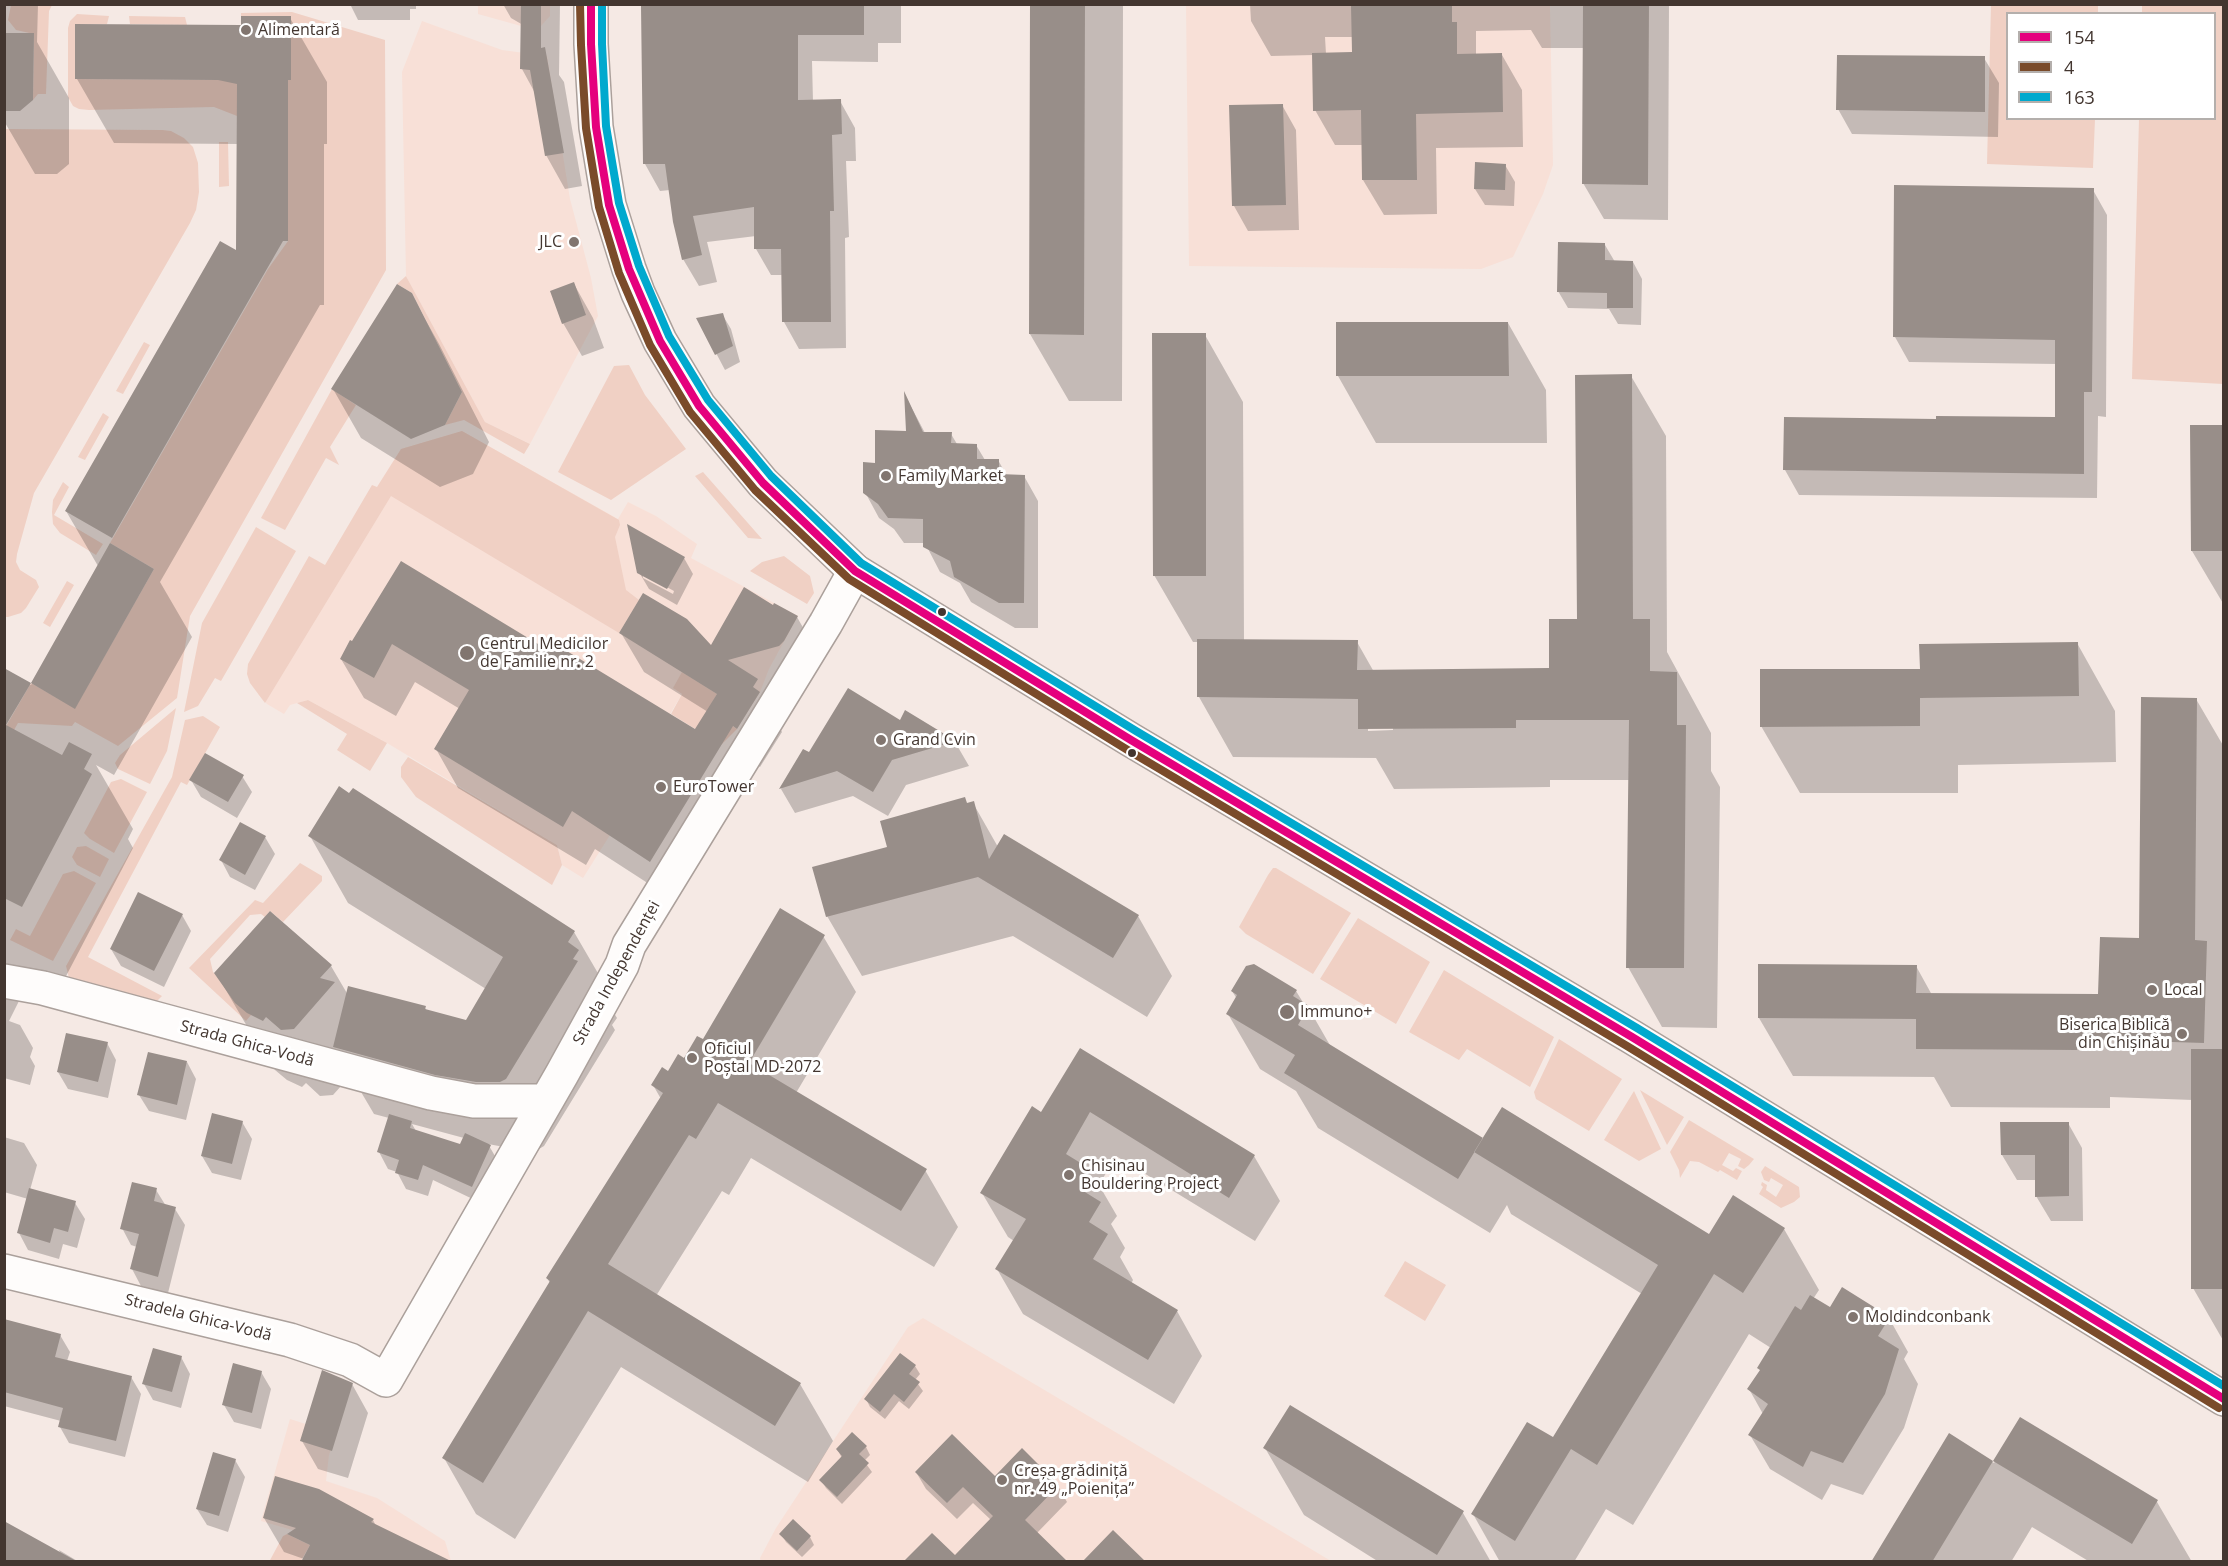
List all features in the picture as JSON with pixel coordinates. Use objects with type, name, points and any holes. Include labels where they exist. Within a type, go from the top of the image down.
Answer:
[{"type":"main road","points":[[591,4],[596,127],[609,205],[628,269],[656,331],[699,406],[727,441],[763,483],[855,571],[1131,740],[1642,1043],[2223,1399]]},
{"type":"main road","name":"Strada Independenței","points":[[386,1380],[622,965],[629,945],[826,623],[855,571]]},
{"type":"main road","name":"Strada Ghica-Vodă","points":[[4,981],[43,988],[431,1093],[474,1101],[546,1101]]},
{"type":"main road","name":"Stradela Ghica-Vodă","points":[[4,1271],[290,1340],[350,1360],[386,1380]]},
{"type":"shaded area","points":[[11,5],[52,5],[49,11],[46,94],[38,94],[33,100],[34,34],[16,30],[8,20]]},
{"type":"shaded area","points":[[478,5],[550,5],[550,16],[541,26],[521,26],[478,14]]},
{"type":"shaded area","points":[[1186,5],[1550,5],[1553,165],[1543,194],[1513,257],[1481,269],[1189,266]]},
{"type":"shaded area","points":[[1991,5],[2098,5],[2098,12],[2006,12],[2006,120],[2095,120],[2093,168],[1987,164]]},
{"type":"shaded area","points":[[2142,5],[2223,5],[2223,384],[2132,379],[2139,120],[2216,120],[2216,12],[2142,12]]},
{"type":"shaded area","points":[[292,12],[385,40],[386,270],[190,616],[177,698],[118,746],[75,722],[72,726],[18,723],[5,746],[5,728],[31,683],[75,708],[154,569],[110,543],[268,269],[288,241],[290,16],[241,16],[241,13]]},
{"type":"shaded area","points":[[77,14],[109,16],[107,24],[75,24],[75,79],[237,80],[237,116],[214,107],[89,110],[73,106],[68,97],[68,28],[70,21]]},
{"type":"shaded area","points":[[129,16],[185,17],[187,25],[130,24]]},
{"type":"shaded area","points":[[422,21],[502,50],[547,56],[570,199],[591,278],[598,316],[530,444],[485,422],[406,276],[402,72]]},
{"type":"shaded area","points":[[5,129],[171,131],[184,138],[193,147],[198,163],[199,192],[196,210],[190,223],[34,493],[16,562],[20,570],[36,580],[39,587],[21,613],[8,617],[4,617]]},
{"type":"shaded area","points":[[219,142],[228,142],[229,186],[219,187]]},
{"type":"shaded area","points":[[406,276],[485,422],[530,444],[524,454],[464,420],[445,425],[462,392],[412,293],[397,284]]},
{"type":"shaded area","points":[[144,342],[150,345],[123,394],[116,391]]},
{"type":"shaded area","points":[[629,365],[645,395],[686,449],[611,500],[558,472],[614,366]]},
{"type":"shaded area","points":[[332,389],[356,405],[330,447],[339,465],[326,458],[285,530],[261,518]]},
{"type":"shaded area","points":[[103,413],[109,417],[85,460],[78,457]]},
{"type":"shaded area","name":"Centrul Medicilor de Familie nr. 2","points":[[462,431],[618,519],[628,502],[656,516],[697,544],[691,558],[798,616],[769,669],[760,692],[737,729],[673,688],[682,694],[601,829],[610,835],[583,878],[562,865],[557,845],[387,743],[308,700],[290,705],[284,714],[267,704],[258,694],[401,449]]},
{"type":"shaded area","points":[[462,431],[619,520],[620,525],[615,537],[626,590],[639,600],[619,633],[391,496],[265,703],[250,683],[247,674],[248,664],[309,556],[325,565],[372,485],[377,487],[401,449]]},
{"type":"shaded area","points":[[703,472],[762,539],[748,538],[695,476]]},
{"type":"shaded area","points":[[63,482],[69,487],[54,515],[103,544],[96,555],[60,533],[53,524],[53,500]]},
{"type":"shaded area","points":[[256,527],[296,551],[221,681],[215,678],[198,706],[184,712],[202,623]]},
{"type":"shaded area","points":[[784,556],[810,576],[814,593],[807,604],[750,571],[762,562]]},
{"type":"shaded area","points":[[67,581],[74,585],[50,627],[43,623]]},
{"type":"shaded area","points":[[682,672],[717,694],[708,710],[737,729],[721,745],[671,714],[682,694],[673,688]]},
{"type":"shaded area","points":[[308,700],[387,743],[370,771],[337,750],[347,734],[297,703]]},
{"type":"shaded area","points":[[176,708],[167,751],[150,784],[118,769],[115,763],[120,755]]},
{"type":"shaded area","points":[[203,716],[220,727],[187,785],[181,782],[88,957],[162,996],[154,1004],[69,978],[66,966],[172,777],[185,720]]},
{"type":"shaded area","points":[[408,757],[557,845],[562,865],[552,885],[416,797],[401,777],[401,767]]},
{"type":"shaded area","points":[[121,779],[147,792],[114,853],[84,833],[111,782]]},
{"type":"shaded area","points":[[86,846],[109,859],[100,877],[77,865],[72,857],[77,847]]},
{"type":"shaded area","points":[[300,863],[322,876],[322,881],[283,922],[270,911],[265,917],[261,914],[250,915],[210,959],[213,972],[227,984],[251,1015],[246,1021],[189,968],[255,900],[263,903]]},
{"type":"shaded area","points":[[1273,868],[1351,913],[1313,974],[1246,934],[1239,927]]},
{"type":"shaded area","points":[[74,871],[96,883],[53,961],[10,940],[16,929],[30,936],[63,874]]},
{"type":"shaded area","points":[[1358,918],[1430,962],[1396,1024],[1320,979]]},
{"type":"shaded area","points":[[1444,970],[1554,1037],[1530,1087],[1467,1049],[1459,1060],[1409,1032]]},
{"type":"shaded area","points":[[1559,1039],[1622,1079],[1589,1131],[1536,1099],[1534,1092]]},
{"type":"shaded area","points":[[1640,1090],[1684,1117],[1667,1145]]},
{"type":"shaded area","points":[[1634,1091],[1661,1149],[1639,1161],[1604,1140]]},
{"type":"shaded area","points":[[1689,1120],[1754,1159],[1744,1169],[1738,1166],[1741,1159],[1729,1153],[1722,1165],[1733,1171],[1736,1168],[1742,1171],[1737,1180],[1720,1170],[1718,1172],[1699,1162],[1690,1161],[1680,1178],[1679,1170],[1670,1152]]},
{"type":"shaded area","points":[[1765,1166],[1799,1187],[1800,1197],[1781,1208],[1759,1194],[1763,1187],[1762,1182],[1767,1185],[1766,1190],[1776,1197],[1783,1185],[1771,1178],[1769,1182],[1764,1180],[1761,1172]]},
{"type":"shaded area","points":[[1405,1261],[1446,1285],[1425,1321],[1384,1296]]},
{"type":"shaded area","name":"Creșa-grădiniță nr. 49 „Poienița”","points":[[923,1318],[1331,1561],[761,1562],[760,1558],[776,1528],[908,1327]]},
{"type":"shaded area","points":[[290,1419],[337,1434],[329,1455],[326,1481],[377,1498],[445,1541],[451,1561],[341,1561],[310,1545],[292,1530],[261,1521]]},
{"type":"shaded area","points":[[287,1534],[310,1545],[301,1561],[269,1562],[283,1536]]},
{"type":"building","points":[[521,4],[541,4],[541,48],[545,47],[564,153],[545,156],[530,70],[520,69]]},
{"type":"building","points":[[657,4],[864,4],[864,35],[798,35],[798,100],[841,99],[842,134],[832,135],[834,211],[830,211],[831,322],[782,322],[781,249],[754,249],[754,207],[693,216],[702,255],[682,260],[673,222],[665,164],[643,164],[641,6]]},
{"type":"building","points":[[1030,4],[1085,4],[1084,335],[1029,334]]},
{"type":"building","points":[[1452,4],[1452,22],[1457,22],[1457,54],[1502,53],[1503,112],[1416,114],[1417,180],[1362,180],[1361,110],[1313,111],[1312,53],[1352,52],[1351,5]]},
{"type":"building","points":[[1583,4],[1649,4],[1648,185],[1582,184]]},
{"type":"building","points":[[241,16],[291,16],[291,80],[288,80],[288,241],[283,241],[112,538],[65,511],[220,241],[236,250],[237,84],[218,80],[75,79],[75,24],[241,25]]},
{"type":"building","points":[[4,33],[34,33],[33,100],[20,111],[4,111]]},
{"type":"building","points":[[1837,55],[1985,56],[1985,112],[1836,110]]},
{"type":"building","points":[[1283,104],[1286,205],[1232,206],[1229,105]]},
{"type":"building","points":[[1475,162],[1506,164],[1505,190],[1474,189]]},
{"type":"building","points":[[1894,185],[2094,188],[2092,392],[2084,392],[2084,474],[1783,470],[1784,417],[1936,419],[1936,416],[2055,417],[2055,340],[1893,337]]},
{"type":"building","points":[[1558,242],[1605,243],[1605,260],[1633,261],[1633,308],[1607,308],[1607,293],[1557,292]]},
{"type":"building","points":[[574,282],[586,315],[562,324],[550,291]]},
{"type":"building","points":[[397,284],[412,293],[462,392],[445,425],[411,439],[331,389]]},
{"type":"building","points":[[723,313],[733,346],[715,355],[696,318]]},
{"type":"building","points":[[1336,322],[1508,322],[1509,376],[1336,376]]},
{"type":"building","points":[[1152,333],[1206,333],[1206,576],[1153,576]]},
{"type":"building","points":[[1632,374],[1633,619],[1650,619],[1650,671],[1677,672],[1677,725],[1686,725],[1684,968],[1626,968],[1629,720],[1516,720],[1516,728],[1358,729],[1358,699],[1197,697],[1197,639],[1358,640],[1357,670],[1549,668],[1549,619],[1577,619],[1575,375]]},
{"type":"building","points":[[904,391],[923,432],[952,432],[951,443],[977,444],[977,459],[999,459],[999,474],[1025,475],[1024,603],[999,603],[954,577],[950,561],[923,547],[923,519],[888,518],[878,504],[863,493],[863,462],[875,463],[875,430],[906,431]]},
{"type":"building","points":[[2190,425],[2223,425],[2223,551],[2191,551]]},
{"type":"building","points":[[627,524],[685,557],[667,589],[637,573]]},
{"type":"building","points":[[110,543],[154,569],[75,709],[31,683]]},
{"type":"building","points":[[401,561],[548,650],[552,642],[695,729],[717,694],[619,633],[643,593],[687,619],[711,645],[744,587],[773,605],[774,603],[798,616],[779,646],[728,660],[758,679],[753,687],[760,692],[737,729],[733,726],[650,862],[572,811],[563,827],[434,749],[469,690],[392,644],[374,678],[340,659]]},
{"type":"building","points":[[2078,642],[2079,696],[1920,698],[1920,726],[1760,727],[1760,669],[1920,669],[1919,644]]},
{"type":"building","points":[[4,668],[31,683],[6,725],[62,755],[69,742],[92,754],[84,769],[92,774],[22,907],[4,898]]},
{"type":"building","name":"Grand Cvin","points":[[848,688],[900,720],[905,710],[956,741],[892,760],[873,792],[837,771],[779,789],[803,749],[809,752]]},
{"type":"building","points":[[2141,697],[2197,698],[2195,940],[2207,941],[2204,1043],[2077,1039],[2077,1050],[1916,1049],[1916,1019],[1758,1018],[1758,964],[1917,965],[1916,993],[2098,994],[2100,937],[2139,938]]},
{"type":"building","points":[[205,753],[244,775],[228,802],[189,780]]},
{"type":"building","points":[[339,786],[349,793],[353,788],[575,931],[568,942],[579,950],[573,959],[578,961],[506,1079],[500,1082],[476,1082],[435,1075],[333,1047],[348,986],[426,1006],[425,1009],[466,1020],[503,957],[308,836]]},
{"type":"building","points":[[965,797],[967,803],[974,801],[989,859],[1004,834],[1139,915],[1113,958],[978,877],[826,917],[812,867],[887,847],[880,821]]},
{"type":"building","points":[[240,822],[266,836],[245,875],[219,860]]},
{"type":"building","points":[[138,892],[183,914],[154,971],[110,949]]},
{"type":"building","points":[[780,908],[825,935],[749,1063],[927,1169],[901,1211],[718,1103],[696,1139],[689,1135],[608,1264],[801,1383],[775,1426],[588,1311],[483,1483],[442,1458],[550,1281],[546,1278],[663,1093],[651,1085],[662,1067],[668,1071],[678,1054],[684,1058],[697,1036],[703,1039]]},
{"type":"building","points":[[270,911],[332,965],[320,978],[335,982],[294,1029],[281,1030],[266,1017],[263,1021],[247,1013],[235,1003],[214,973]]},
{"type":"building","points":[[1254,964],[1297,990],[1293,996],[1309,1006],[1298,1025],[1483,1138],[1458,1179],[1284,1073],[1295,1055],[1226,1014],[1237,995],[1231,991],[1246,966]]},
{"type":"building","points":[[66,1033],[108,1042],[98,1082],[57,1072]]},
{"type":"building","points":[[1080,1048],[1255,1155],[1229,1198],[1090,1112],[1066,1154],[1092,1170],[1080,1189],[1101,1202],[1089,1222],[1108,1234],[1093,1259],[1178,1310],[1148,1360],[995,1269],[1026,1219],[980,1193],[1032,1106],[1041,1112]]},
{"type":"building","points":[[2191,1049],[2223,1049],[2223,1289],[2191,1289]]},
{"type":"building","points":[[148,1052],[187,1061],[177,1105],[137,1095]]},
{"type":"building","points":[[1502,1107],[1709,1234],[1733,1195],[1785,1228],[1743,1293],[1714,1274],[1597,1465],[1571,1449],[1515,1541],[1471,1514],[1527,1422],[1553,1437],[1658,1265],[1474,1152]]},
{"type":"building","points":[[212,1113],[243,1121],[232,1164],[201,1156]]},
{"type":"building","points":[[389,1114],[412,1121],[410,1128],[460,1144],[465,1133],[491,1145],[472,1187],[423,1165],[418,1180],[395,1173],[399,1160],[377,1152]]},
{"type":"building","points":[[2000,1122],[2069,1122],[2069,1196],[2035,1197],[2035,1155],[2001,1155]]},
{"type":"building","points":[[132,1182],[157,1188],[154,1201],[176,1207],[158,1277],[130,1269],[139,1234],[120,1229]]},
{"type":"building","points":[[29,1188],[76,1201],[68,1232],[54,1228],[50,1243],[17,1233]]},
{"type":"building","points":[[1842,1287],[1890,1317],[1878,1336],[1899,1349],[1885,1394],[1843,1463],[1811,1451],[1803,1467],[1748,1435],[1768,1404],[1747,1389],[1760,1370],[1757,1368],[1795,1306],[1801,1310],[1810,1295],[1830,1307]]},
{"type":"building","points":[[4,1319],[61,1334],[55,1357],[132,1376],[116,1441],[58,1427],[63,1408],[4,1392]]},
{"type":"building","points":[[153,1348],[182,1356],[172,1392],[142,1384]]},
{"type":"building","points":[[900,1353],[916,1365],[909,1374],[920,1382],[904,1402],[894,1394],[880,1412],[864,1399]]},
{"type":"building","points":[[233,1363],[262,1371],[252,1413],[222,1405]]},
{"type":"building","points":[[322,1370],[353,1383],[332,1451],[300,1441]]},
{"type":"building","points":[[1290,1405],[1464,1511],[1437,1555],[1263,1448]]},
{"type":"building","points":[[2020,1417],[2158,1500],[2132,1544],[1993,1461]]},
{"type":"building","points":[[852,1432],[867,1446],[859,1454],[869,1463],[837,1497],[819,1480],[842,1456],[836,1449]]},
{"type":"building","points":[[1949,1433],[1993,1461],[1932,1562],[1871,1562]]},
{"type":"building","points":[[952,1434],[995,1476],[1022,1448],[1059,1485],[1025,1520],[1068,1562],[903,1562],[932,1533],[955,1555],[993,1516],[963,1487],[947,1503],[915,1472]]},
{"type":"building","points":[[213,1452],[236,1459],[219,1516],[196,1509]]},
{"type":"building","points":[[275,1476],[319,1489],[374,1519],[371,1522],[453,1562],[301,1562],[310,1545],[287,1534],[296,1528],[263,1518]]},
{"type":"building","points":[[793,1519],[811,1536],[797,1551],[779,1534]]},
{"type":"building","points":[[4,1521],[78,1562],[4,1562]]},
{"type":"building","points":[[1113,1530],[1146,1562],[1082,1562]]},
{"type":"transit line","name":"4","points":[[580,4],[586,128],[599,207],[619,273],[650,345],[690,412],[755,490],[849,579],[1126,749],[1627,1046],[2219,1408]]},
{"type":"transit line","name":"154","points":[[591,4],[596,127],[609,205],[629,269],[660,341],[699,406],[763,483],[855,571],[1131,740],[1632,1037],[2224,1399]]},
{"type":"transit line","name":"163","points":[[602,4],[606,126],[619,203],[639,266],[669,336],[708,400],[771,476],[861,563],[1136,731],[1637,1028],[2224,1386]]},
{"type":"place","name":"Alimentară","points":[[246,30]]},
{"type":"place","name":"JLC","points":[[574,242]]},
{"type":"place","name":"Family Market","points":[[886,476]]},
{"type":"place","name":"Centrul Medicilor de Familie nr. 2","points":[[467,653]]},
{"type":"place","name":"Grand Cvin","points":[[881,740]]},
{"type":"place","name":"EuroTower","points":[[661,787]]},
{"type":"place","name":"Local","points":[[2152,990]]},
{"type":"place","name":"Immuno+","points":[[1287,1012]]},
{"type":"place","name":"Biserica Biblică din Chișinău","points":[[2182,1034]]},
{"type":"place","name":"Oficiul Poștal MD-2072","points":[[692,1058]]},
{"type":"place","name":"Chisinau Bouldering Project","points":[[1069,1175]]},
{"type":"place","name":"Moldindconbank","points":[[1853,1317]]},
{"type":"place","name":"Creșa-grădiniță nr. 49 „Poienița”","points":[[1002,1480]]}]
